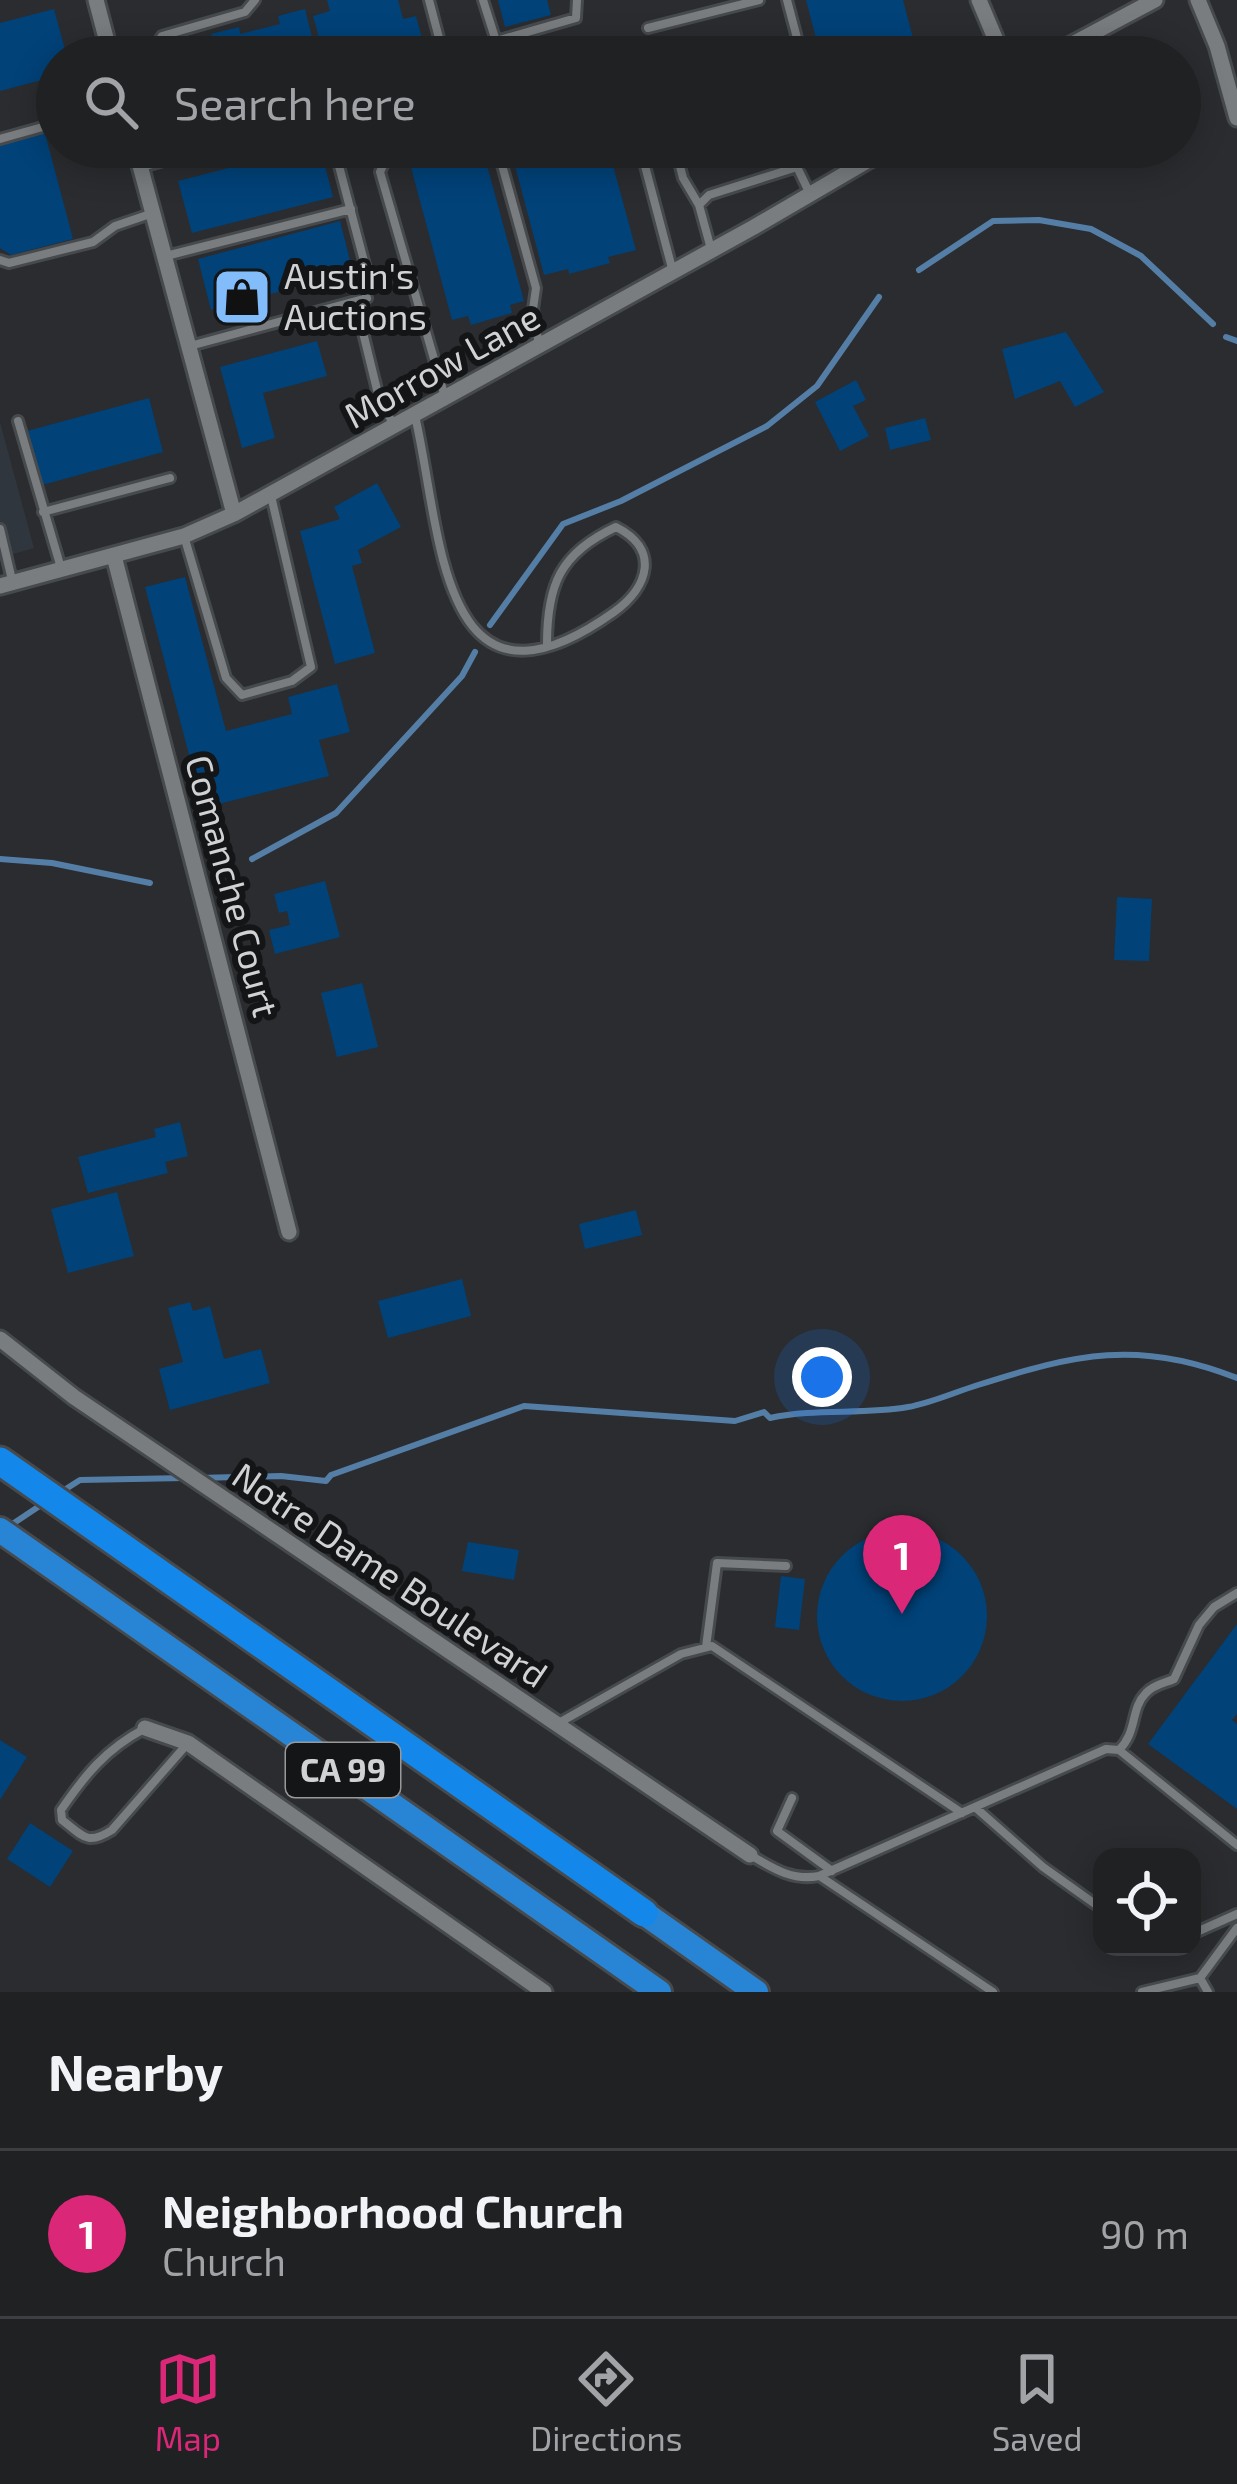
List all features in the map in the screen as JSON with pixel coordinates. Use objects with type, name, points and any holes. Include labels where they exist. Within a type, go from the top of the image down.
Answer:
[{"type":"highway","name":"CA 99","points":[[7,1466],[756,1992]]},
{"type":"highway","name":"CA 99","points":[[0,1530],[659,1992]]},
{"type":"street","points":[[96,0],[105,36]]},
{"type":"street","points":[[979,0],[994,36]]},
{"type":"street","points":[[1087,36],[1155,0]]},
{"type":"street","points":[[1198,0],[1217,46],[1237,118]]},
{"type":"street","points":[[141,168],[234,514]]},
{"type":"street","name":"Morrow Lane","points":[[7,584],[184,536],[234,514],[854,168]]},
{"type":"street","name":"Comanche Court","points":[[114,556],[289,1232]]},
{"type":"street","name":"Notre Dame Boulevard","points":[[0,1339],[74,1397],[751,1856]]},
{"type":"street","points":[[145,1728],[188,1743],[544,1992]]},
{"type":"lane","points":[[162,36],[245,12],[255,0]]},
{"type":"lane","points":[[429,0],[438,36]]},
{"type":"lane","points":[[483,0],[494,36]]},
{"type":"lane","points":[[513,36],[576,18],[577,0]]},
{"type":"lane","points":[[648,28],[758,0]]},
{"type":"lane","points":[[787,0],[797,36]]},
{"type":"lane","points":[[0,139],[36,130]]},
{"type":"lane","points":[[340,168],[370,284],[359,316],[378,394],[394,426]]},
{"type":"lane","points":[[382,168],[445,398]]},
{"type":"lane","points":[[503,168],[536,288],[533,309],[539,346]]},
{"type":"lane","points":[[646,168],[674,272]]},
{"type":"lane","points":[[680,168],[699,205],[711,250]]},
{"type":"lane","points":[[699,205],[709,195],[794,168]]},
{"type":"lane","points":[[797,168],[810,194]]},
{"type":"lane","points":[[165,256],[351,209]]},
{"type":"lane","points":[[0,260],[9,263],[93,242],[115,226],[153,213]]},
{"type":"lane","points":[[189,346],[367,298]]},
{"type":"lane","points":[[415,415],[431,512],[460,614],[487,643],[519,652],[547,644],[593,626],[631,600],[644,576],[644,551],[634,536],[616,527],[592,538],[569,559],[547,604],[547,644]]},
{"type":"lane","points":[[18,421],[61,570]]},
{"type":"lane","points":[[43,512],[170,478]]},
{"type":"lane","points":[[184,536],[226,678],[242,694],[292,681],[311,667],[270,494]]},
{"type":"lane","points":[[0,529],[7,584]]},
{"type":"lane","points":[[706,1647],[717,1563],[785,1566]]},
{"type":"lane","points":[[1119,1750],[1132,1737],[1142,1696],[1174,1679],[1198,1625],[1214,1607],[1237,1593]]},
{"type":"lane","points":[[557,1724],[681,1654],[706,1647],[725,1652],[964,1814]]},
{"type":"lane","points":[[145,1728],[114,1745],[88,1771],[61,1810],[62,1820],[87,1839],[98,1839],[112,1830],[188,1743]]},
{"type":"lane","points":[[751,1856],[780,1873],[819,1876],[1106,1749],[1119,1750],[1237,1845]]},
{"type":"lane","points":[[791,1798],[777,1831],[833,1871]]},
{"type":"lane","points":[[976,1808],[1043,1868],[1093,1904]]},
{"type":"lane","points":[[819,1876],[993,1992]]},
{"type":"lane","points":[[1201,1930],[1237,1914]]},
{"type":"lane","points":[[1142,1992],[1200,1978],[1237,1928]]},
{"type":"lane","points":[[1200,1978],[1208,1992]]},
{"type":"shaded area","points":[[0,422],[34,548],[0,558]]},
{"type":"building","points":[[327,0],[398,0],[403,19],[416,16],[421,36],[318,36],[313,16],[330,11]]},
{"type":"building","points":[[498,0],[547,0],[551,15],[505,27]]},
{"type":"building","points":[[806,0],[903,0],[912,36],[815,36]]},
{"type":"building","points":[[54,9],[61,36],[36,36],[36,82],[0,91],[0,23]]},
{"type":"building","points":[[305,9],[312,36],[211,34],[239,27],[240,34],[280,24],[278,16]]},
{"type":"building","points":[[36,135],[36,168],[54,168],[73,239],[11,255],[0,248],[0,145]]},
{"type":"building","points":[[228,168],[325,168],[333,197],[192,233],[178,181]]},
{"type":"building","points":[[411,168],[488,168],[524,301],[510,305],[512,313],[471,325],[468,316],[452,320]]},
{"type":"building","points":[[516,168],[614,168],[636,250],[608,257],[610,263],[544,275]]},
{"type":"building","points":[[340,221],[353,272],[211,310],[198,259]]},
{"type":"building","points":[[1066,332],[1104,392],[1075,407],[1060,381],[1015,399],[1002,349]]},
{"type":"building","points":[[317,341],[327,376],[263,393],[275,438],[242,448],[220,367]]},
{"type":"building","points":[[856,380],[866,400],[853,406],[869,436],[840,451],[815,402]]},
{"type":"building","points":[[149,398],[163,452],[42,485],[27,431]]},
{"type":"building","points":[[925,418],[931,440],[890,450],[885,428]]},
{"type":"building","points":[[377,483],[401,527],[358,550],[362,563],[352,566],[375,653],[335,664],[300,531],[340,519],[334,507]]},
{"type":"building","points":[[185,577],[226,731],[292,714],[288,697],[337,684],[350,732],[319,740],[329,776],[203,808],[145,587]]},
{"type":"building","points":[[325,881],[340,937],[275,954],[269,930],[290,925],[287,911],[279,913],[274,894]]},
{"type":"building","points":[[1117,897],[1152,899],[1149,961],[1114,960]]},
{"type":"building","points":[[362,983],[378,1047],[337,1057],[321,993]]},
{"type":"building","points":[[180,1122],[188,1156],[165,1162],[168,1173],[88,1193],[78,1157],[156,1137],[154,1129]]},
{"type":"building","points":[[117,1192],[134,1256],[68,1273],[51,1209]]},
{"type":"building","points":[[636,1210],[642,1235],[585,1249],[579,1224]]},
{"type":"building","points":[[462,1279],[471,1316],[388,1338],[378,1301]]},
{"type":"building","points":[[190,1302],[193,1311],[210,1306],[224,1359],[261,1349],[270,1383],[170,1410],[159,1369],[183,1362],[168,1308]]},
{"type":"building","points":[[902,1531],[935,1537],[962,1556],[981,1583],[987,1616],[981,1649],[962,1676],[935,1695],[902,1701],[869,1695],[842,1676],[823,1649],[817,1616],[823,1583],[842,1556],[869,1537]]},
{"type":"building","points":[[468,1542],[519,1550],[514,1580],[462,1571]]},
{"type":"building","points":[[781,1576],[805,1579],[799,1630],[775,1627]]},
{"type":"building","points":[[1237,1624],[1237,1714],[1232,1720],[1237,1724],[1237,1809],[1148,1744]]},
{"type":"building","points":[[0,1740],[27,1757],[0,1800]]},
{"type":"building","points":[[30,1823],[73,1851],[50,1887],[7,1859]]},
{"type":"waterway","points":[[919,270],[993,221],[1039,220],[1091,229],[1141,256],[1213,324]]},
{"type":"waterway","points":[[490,625],[563,524],[621,501],[767,426],[817,386],[879,297]]},
{"type":"waterway","points":[[1226,337],[1237,341]]},
{"type":"waterway","points":[[252,859],[336,813],[462,676],[475,652]]},
{"type":"waterway","points":[[0,859],[52,863],[150,883]]},
{"type":"waterway","points":[[198,1478],[281,1476],[326,1481],[331,1475],[524,1406],[735,1421],[764,1412],[770,1418],[891,1409],[1046,1365],[1107,1355],[1169,1358],[1237,1378]]},
{"type":"waterway","points":[[58,1494],[80,1480],[185,1478]]},
{"type":"waterway","points":[[8,1527],[47,1501]]},
{"type":"place","name":"Austin's Auctions","points":[[242,297]]},
{"type":"place","name":"Neighborhood Church","points":[[902,1614]]}]
